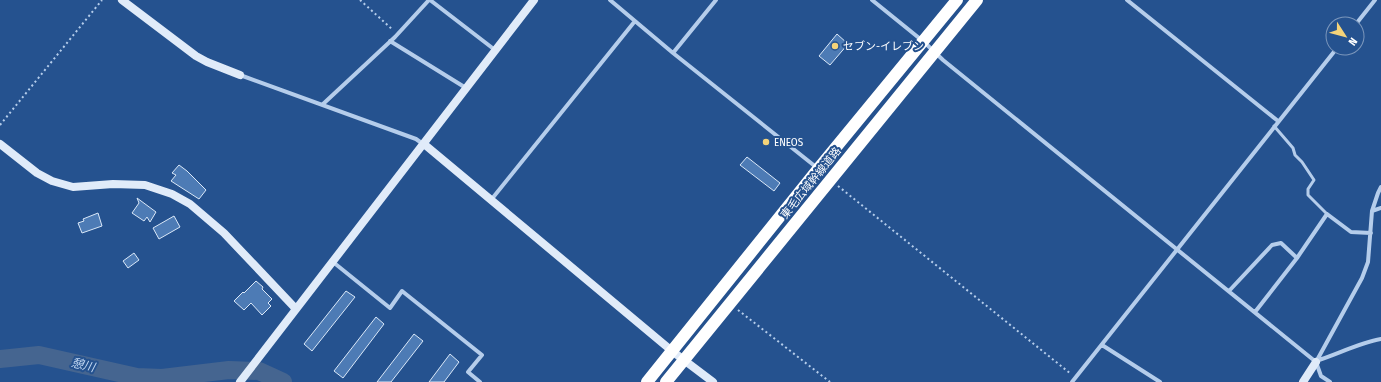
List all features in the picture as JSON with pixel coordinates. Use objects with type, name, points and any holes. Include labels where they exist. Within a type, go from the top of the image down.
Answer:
[{"type":"highway","name":"東毛広域幹線道路","points":[[647,382],[818,169],[957,0]]},
{"type":"highway","name":"東毛広域幹線道路","points":[[666,382],[977,0]]},
{"type":"street","points":[[122,0],[196,56],[207,62],[416,139],[424,144],[672,351],[713,382]]},
{"type":"street","points":[[322,105],[398,34],[429,0],[496,50]]},
{"type":"street","points":[[241,381],[534,0]]},
{"type":"street","points":[[610,0],[673,53],[818,169]]},
{"type":"street","points":[[673,53],[716,0]]},
{"type":"street","points":[[872,0],[1316,362],[1321,376],[1330,382]]},
{"type":"street","points":[[1127,0],[1278,122]]},
{"type":"street","points":[[1362,16],[1375,0]]},
{"type":"street","points":[[491,200],[635,21]]},
{"type":"street","points":[[390,41],[467,88]]},
{"type":"street","points":[[1072,382],[1331,56]]},
{"type":"street","points":[[0,144],[37,173],[73,187],[113,184],[145,185],[172,194],[190,204],[224,233],[296,309]]},
{"type":"street","points":[[1303,382],[1316,362],[1362,278],[1368,262],[1372,211],[1381,187]]},
{"type":"street","points":[[1372,211],[1381,208]]},
{"type":"street","points":[[1255,312],[1297,258],[1327,214],[1351,232],[1371,233]]},
{"type":"street","points":[[1229,291],[1272,245],[1281,243],[1297,258]]},
{"type":"street","points":[[333,262],[390,308],[402,291],[482,356],[468,372],[480,382]]},
{"type":"street","points":[[1316,362],[1368,341],[1381,339]]},
{"type":"street","points":[[1102,345],[1160,382]]},
{"type":"lane","points":[[1274,126],[1293,148],[1295,155],[1302,162],[1314,180],[1308,190],[1308,195],[1327,214]]},
{"type":"path","points":[[0,125],[102,0]]},
{"type":"path","points":[[360,0],[398,34]]},
{"type":"path","points":[[830,180],[1075,377]]},
{"type":"path","points":[[729,304],[830,382]]},
{"type":"building","points":[[837,34],[848,44],[830,65],[819,56]]},
{"type":"building","points":[[747,157],[780,183],[774,191],[740,165]]},
{"type":"building","points":[[179,165],[206,190],[199,199],[171,181],[176,175],[172,173]]},
{"type":"building","points":[[137,198],[156,212],[150,222],[147,217],[144,221],[132,213],[139,203]]},
{"type":"building","points":[[98,213],[102,226],[82,233],[78,223],[84,221],[83,219]]},
{"type":"building","points":[[174,216],[180,227],[159,239],[153,228]]},
{"type":"building","points":[[134,253],[139,260],[128,268],[123,261]]},
{"type":"building","points":[[256,281],[263,287],[262,289],[272,299],[268,303],[271,306],[262,315],[251,303],[244,310],[234,301]]},
{"type":"building","points":[[346,291],[355,297],[312,351],[304,344]]},
{"type":"building","points":[[376,317],[384,324],[343,378],[334,371]]},
{"type":"building","points":[[414,334],[423,341],[391,382],[377,382]]},
{"type":"building","points":[[450,354],[459,362],[444,382],[429,382]]},
{"type":"waterway","name":"憩川","points":[[0,359],[39,355],[137,377],[162,378],[229,370],[259,371],[283,382]]},
{"type":"place","name":"セブン-イレブン","points":[[835,46]]},
{"type":"place","name":"ENEOS","points":[[766,142]]}]
